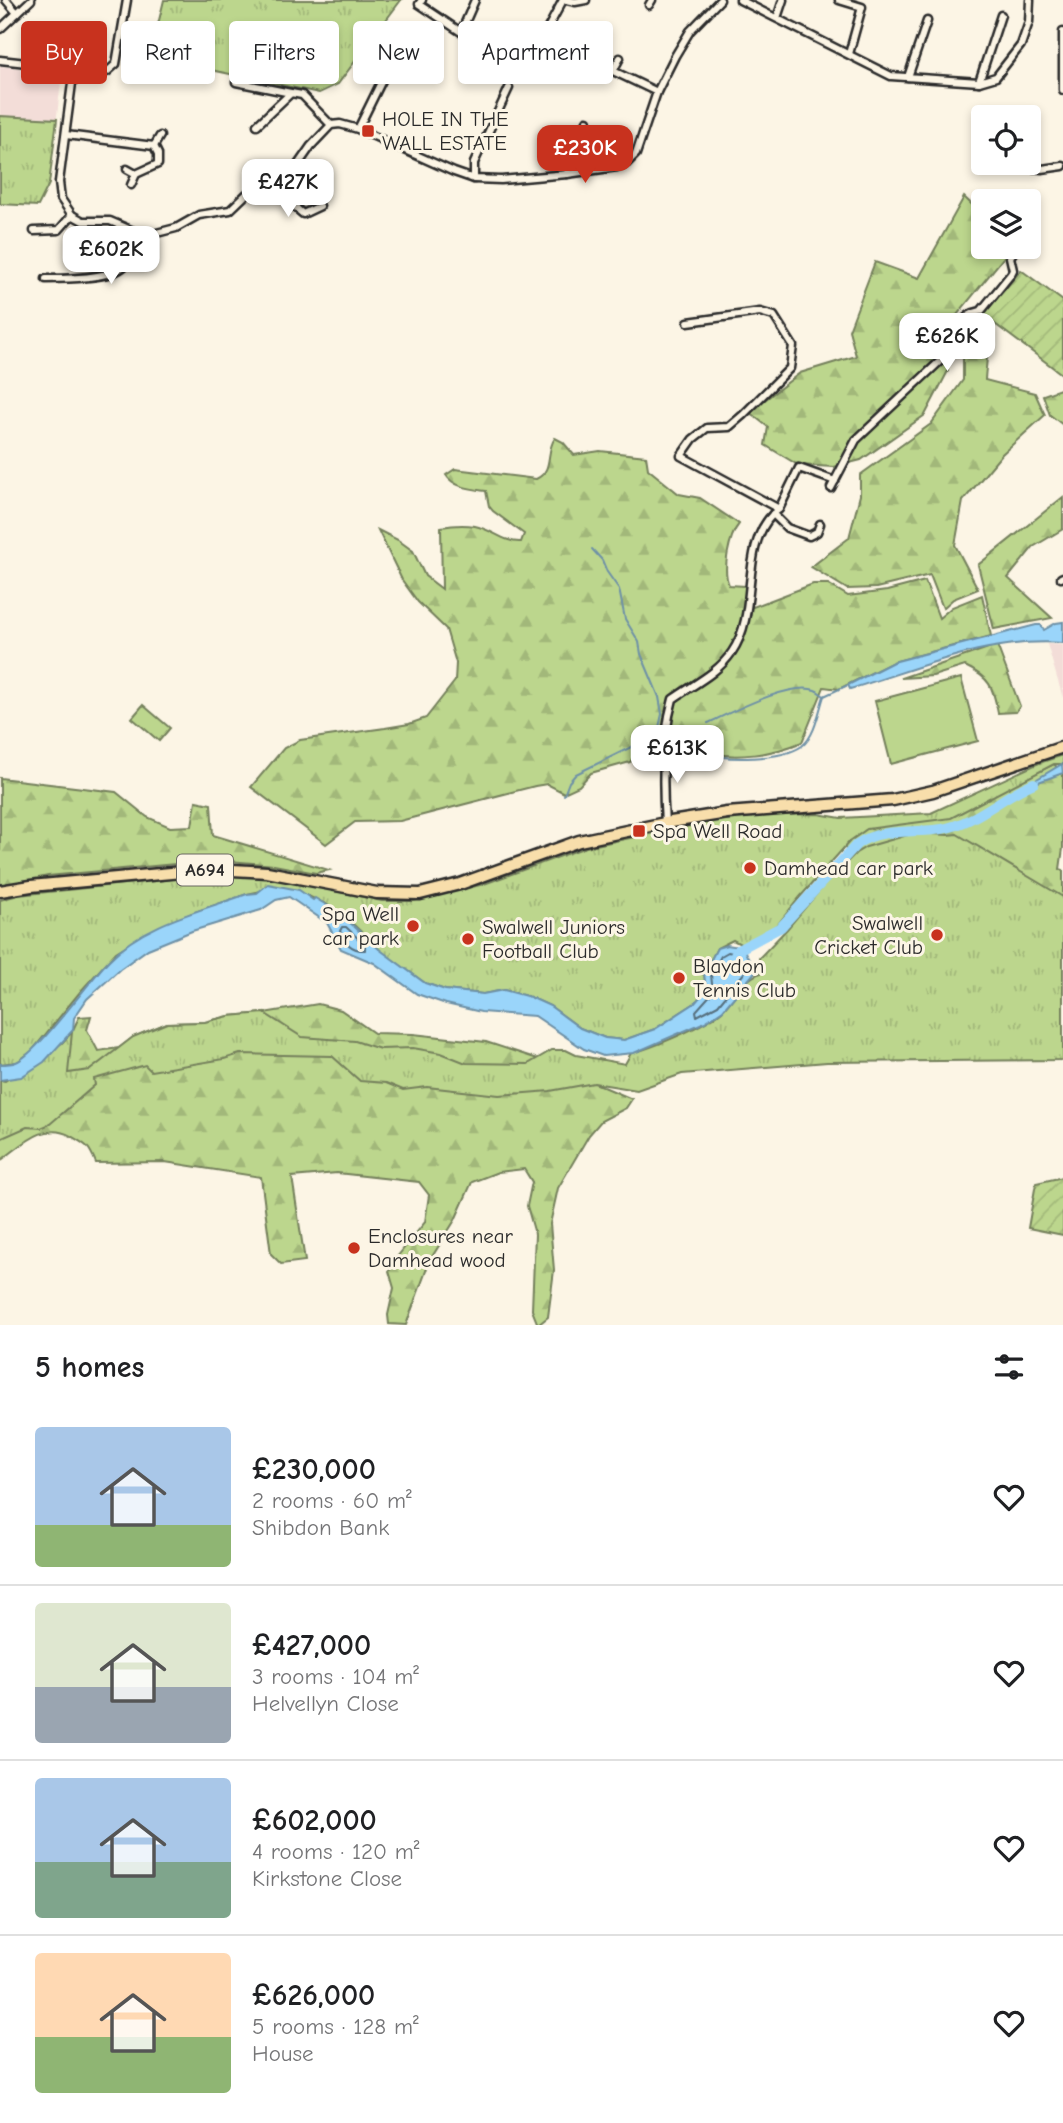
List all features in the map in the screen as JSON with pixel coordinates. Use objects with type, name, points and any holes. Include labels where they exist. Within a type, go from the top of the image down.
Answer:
[{"type":"main road","name":"A694","points":[[0,891],[214,869],[279,874],[377,893],[420,894],[460,884],[579,841],[727,813],[893,800],[933,791],[1063,747]]},
{"type":"street","points":[[6,0],[17,13]]},
{"type":"street","points":[[0,29],[31,0]]},
{"type":"street","points":[[107,72],[116,64],[127,0]]},
{"type":"street","points":[[422,0],[419,4],[461,32],[475,0]]},
{"type":"street","points":[[553,21],[565,0],[586,0]]},
{"type":"street","points":[[72,84],[59,191],[61,199],[72,215],[83,220],[110,221],[137,234],[151,235],[176,228],[199,215],[230,209],[257,184],[295,169],[311,146],[331,125],[340,124],[358,129],[454,172],[474,178],[501,180],[568,174],[627,163],[636,154],[657,92],[690,31],[720,0]]},
{"type":"street","points":[[740,0],[891,76],[979,82],[996,77],[1021,45],[1029,22],[1030,0]]},
{"type":"street","points":[[777,18],[783,0]]},
{"type":"street","points":[[839,0],[862,7],[849,54]]},
{"type":"street","points":[[979,82],[1001,15]]},
{"type":"street","points":[[908,77],[927,21]]},
{"type":"street","points":[[1063,35],[1063,90]]},
{"type":"street","points":[[620,58],[613,71],[657,92]]},
{"type":"street","points":[[0,60],[21,62]]},
{"type":"street","points":[[246,84],[302,95],[331,125]]},
{"type":"street","points":[[358,129],[380,84]]},
{"type":"street","points":[[474,178],[474,163],[509,89]]},
{"type":"street","points":[[257,125],[291,93]]},
{"type":"street","points":[[568,174],[570,157],[587,121]]},
{"type":"street","points":[[66,135],[154,146]]},
{"type":"street","points":[[154,146],[160,136]]},
{"type":"street","points":[[131,185],[136,174],[158,164],[158,154],[154,146]]},
{"type":"street","points":[[1041,169],[1063,166]]},
{"type":"street","points":[[127,169],[136,174]]},
{"type":"street","points":[[281,175],[297,209],[303,214],[320,206]]},
{"type":"street","points":[[34,231],[59,230],[72,215]]},
{"type":"street","points":[[46,279],[82,279],[117,270],[125,265],[137,234]]},
{"type":"street","points":[[665,823],[663,799],[666,746],[673,699],[718,669],[733,652],[743,633],[749,611],[758,538],[765,522],[776,511],[799,468],[833,484],[856,440],[954,348],[958,328],[963,319],[981,311],[1011,274],[1013,270],[1010,259]]},
{"type":"street","points":[[688,322],[760,312],[774,316],[793,346],[790,368],[743,415],[729,426],[707,428],[693,439],[681,456],[776,511],[787,528],[809,536],[817,532],[820,524]]},
{"type":"shaded area","points":[[0,66],[21,68],[21,84],[61,84],[49,184],[38,206],[0,204]]},
{"type":"shaded area","points":[[1047,644],[1063,645],[1063,698]]},
{"type":"green space","points":[[164,0],[401,0],[385,21],[353,21],[353,64],[339,83],[339,21],[229,21],[229,74],[215,71],[215,21],[159,21]]},
{"type":"green space","points":[[277,84],[338,84],[319,93]]},
{"type":"green space","points":[[0,116],[57,119],[49,184],[38,206],[0,204]]},
{"type":"green space","points":[[964,197],[971,204],[971,259],[1002,259],[948,326],[948,371],[925,415],[861,460],[834,467],[798,465],[765,445],[768,427],[749,412],[800,373],[856,356],[849,330],[875,262],[919,278]]},
{"type":"green space","points":[[1021,270],[1063,301],[1063,375],[983,315]]},
{"type":"green space","points":[[971,320],[979,326],[986,339],[985,380],[1035,393],[1045,415],[1002,454],[963,501],[955,545],[978,589],[953,599],[943,608],[930,575],[876,588],[847,589],[811,567],[849,538],[860,495],[860,475],[931,424],[963,380],[963,333]]},
{"type":"green space","points":[[1060,389],[1063,391],[1063,425],[1050,415],[1043,395]]},
{"type":"green space","points":[[555,438],[563,442],[574,455],[600,451],[646,456],[648,469],[679,494],[700,498],[739,524],[732,536],[728,553],[727,579],[729,585],[745,586],[753,607],[813,584],[828,584],[848,596],[887,591],[925,581],[939,618],[952,607],[982,595],[991,636],[893,662],[839,689],[824,687],[802,742],[792,746],[754,755],[716,754],[705,750],[689,738],[661,730],[630,762],[591,773],[579,786],[564,793],[547,784],[400,821],[355,822],[326,844],[251,787],[284,748],[300,740],[409,724],[426,718],[455,681],[456,663],[446,629],[418,602],[402,580],[378,530],[413,551],[425,576],[442,589],[441,527],[475,526],[515,542],[521,542],[524,534],[493,511],[489,506],[486,491],[458,485],[446,475],[455,469],[536,479],[545,471]]},
{"type":"green space","points":[[1063,497],[1063,529],[1033,547],[1008,578],[1052,618],[994,629],[978,565]]},
{"type":"green space","points":[[997,645],[1020,706],[1016,712],[998,713],[989,684],[965,666],[933,676],[901,678]]},
{"type":"green space","points":[[961,678],[978,741],[891,764],[875,701]]},
{"type":"green space","points":[[143,705],[170,728],[159,741],[132,718]]},
{"type":"green space","points":[[1063,755],[1063,764],[1054,764],[951,818],[867,829],[850,841],[779,923],[746,947],[733,940],[717,948],[704,973],[706,990],[695,1003],[655,1029],[624,1040],[605,1038],[580,1028],[550,1006],[530,997],[504,990],[483,994],[445,990],[425,983],[382,952],[354,925],[326,904],[306,895],[261,891],[192,913],[145,934],[116,952],[32,1051],[17,1062],[0,1064],[0,900],[18,895],[221,874],[260,875],[382,901],[414,901],[484,884],[586,847],[708,822],[773,815],[818,814],[841,818],[931,813],[1039,763]]},
{"type":"green space","points":[[1054,764],[1063,774],[1063,848],[1060,869],[1063,870],[1063,914],[855,857],[831,836],[840,825],[954,812]]},
{"type":"green space","points":[[0,778],[116,792],[147,817],[170,827],[192,826],[196,801],[211,804],[213,835],[329,870],[316,873],[274,865],[218,860],[48,876],[0,886]]},
{"type":"green space","points":[[915,833],[957,834],[1063,897],[1063,1060],[827,1062],[682,1074],[637,1090],[594,1083],[550,1091],[499,1095],[427,1087],[403,1090],[386,1083],[360,1081],[332,1056],[240,1054],[151,1071],[145,1065],[94,1079],[95,1085],[50,1124],[41,1128],[27,1127],[0,1139],[0,1080],[5,1081],[62,1043],[72,1032],[68,1073],[90,1070],[133,1037],[167,1023],[205,1022],[229,1016],[264,1013],[302,1037],[355,1041],[380,1049],[413,1048],[441,1053],[466,1063],[528,1064],[552,1050],[566,1050],[576,1055],[625,1064],[631,1053],[678,1036],[722,1011],[749,979],[761,973],[759,958],[856,853],[866,847]]},
{"type":"green space","points":[[318,1004],[341,1010],[374,1033],[413,1034],[486,1042],[541,1060],[632,1099],[626,1108],[601,1121],[589,1135],[558,1188],[550,1224],[554,1270],[548,1317],[538,1325],[532,1310],[535,1234],[527,1206],[532,1182],[524,1169],[498,1172],[472,1182],[455,1220],[430,1260],[406,1325],[389,1324],[388,1315],[394,1288],[389,1271],[425,1222],[429,1195],[419,1182],[337,1173],[292,1177],[305,1261],[281,1264],[271,1254],[261,1177],[165,1162],[96,1163],[84,1144],[61,1132],[51,1131],[25,1142],[0,1161],[0,1080],[5,1081],[62,1043],[79,1017],[91,1016],[87,1030],[98,1051],[119,1048],[133,1037],[167,1023],[205,1022],[229,1016]]},
{"type":"green space","points":[[1063,1177],[1063,1235],[1028,1228],[1036,1183]]},
{"type":"water","points":[[1063,622],[1063,643],[1035,642],[981,649],[850,689],[848,685],[893,662],[1036,625],[1041,625],[1044,630]]},
{"type":"water","points":[[1062,764],[1063,773],[1022,788]]},
{"type":"water","points":[[268,884],[299,890],[338,912],[379,949],[425,983],[445,990],[483,994],[504,990],[530,997],[550,1006],[580,1028],[605,1038],[624,1040],[655,1029],[695,1003],[706,990],[704,973],[717,948],[727,945],[746,948],[745,952],[755,972],[723,1010],[705,1022],[634,1053],[603,1056],[584,1049],[535,1016],[481,1012],[417,994],[374,963],[341,949],[327,923],[289,897],[276,900],[261,910],[192,931],[148,949],[120,969],[87,999],[74,1018],[73,1030],[44,1062],[21,1077],[0,1080],[0,1064],[16,1062],[37,1045],[100,970],[123,947],[156,927],[247,894],[257,893]]},
{"type":"waterway","points":[[592,549],[602,560],[619,589],[625,619],[639,642],[641,654],[659,697],[662,714],[658,732]]},
{"type":"waterway","points":[[669,737],[714,756],[754,758],[793,751],[802,746],[810,736],[824,696],[848,685]]},
{"type":"waterway","points":[[708,723],[762,699],[792,690],[815,690],[824,696]]},
{"type":"waterway","points":[[564,795],[569,782],[576,774],[658,734],[664,736]]},
{"type":"waterway","points":[[735,955],[738,950],[781,927],[857,844],[887,833],[954,826],[1034,783]]},
{"type":"place","name":"HOLE IN THE WALL ESTATE","points":[[368,131]]},
{"type":"place","name":"Spa Well Road","points":[[639,831]]},
{"type":"place","name":"Damhead car park","points":[[750,868]]},
{"type":"place","name":"Spa Well car park","points":[[413,926]]},
{"type":"place","name":"Swalwell Cricket Club","points":[[937,935]]},
{"type":"place","name":"Swalwell Juniors Football Club","points":[[468,939]]},
{"type":"place","name":"Blaydon Tennis Club","points":[[679,978]]},
{"type":"place","name":"Enclosures near Damhead wood","points":[[354,1248]]}]
